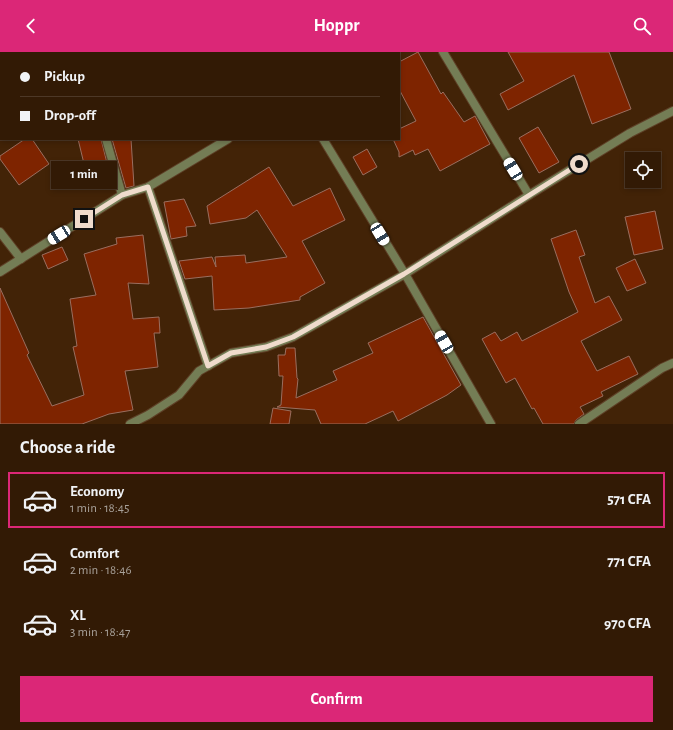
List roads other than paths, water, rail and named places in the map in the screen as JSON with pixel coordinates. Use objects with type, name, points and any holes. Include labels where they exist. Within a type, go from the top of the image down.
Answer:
[{"type":"street","points":[[443,52],[529,195]]},
{"type":"street","points":[[130,424],[148,415],[179,395],[199,371],[231,353],[266,347],[293,337],[404,274],[630,133],[673,111]]},
{"type":"street","points":[[106,140],[122,195]]},
{"type":"street","points":[[0,272],[122,195],[148,187],[226,140]]},
{"type":"street","points":[[324,140],[404,274],[491,424]]},
{"type":"street","points":[[148,187],[208,366]]},
{"type":"street","points":[[0,232],[22,259]]},
{"type":"street","points":[[579,424],[662,368],[673,363]]}]
